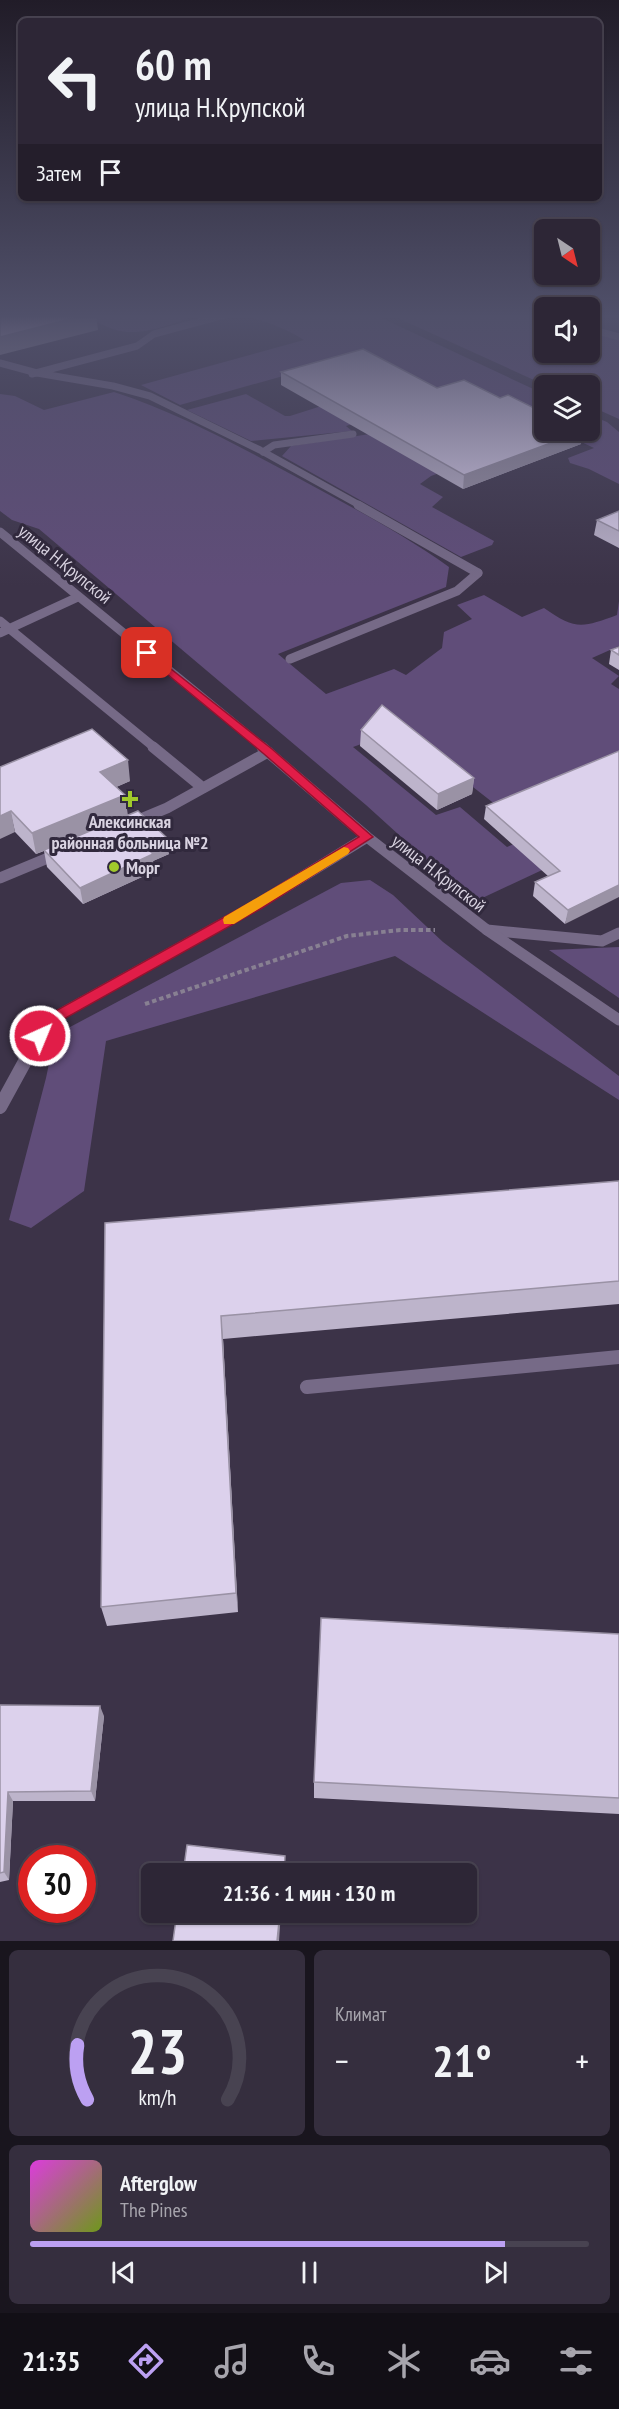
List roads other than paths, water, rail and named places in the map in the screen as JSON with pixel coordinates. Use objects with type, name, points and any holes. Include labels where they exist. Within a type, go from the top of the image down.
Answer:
[{"type":"street","points":[[168,405],[263,452],[478,573],[457,591],[290,658]]},
{"type":"street","points":[[263,452],[274,445],[353,434]]},
{"type":"street","name":"улица Н.Крупской","points":[[0,532],[268,752],[367,837],[488,930],[619,1020]]},
{"type":"street","points":[[4,631],[78,597]]},
{"type":"street","points":[[0,621],[4,631],[203,788]]},
{"type":"street","points":[[115,830],[167,808],[268,752]]},
{"type":"street","points":[[0,1107],[48,1022],[258,904],[367,837]]},
{"type":"street","points":[[0,878],[73,847]]},
{"type":"street","points":[[488,930],[602,941],[619,933]]},
{"type":"street","points":[[307,1387],[619,1357]]},
{"type":"place","name":"Алексинская районная больница №2","points":[[130,799]]},
{"type":"place","name":"Морг","points":[[114,867]]}]
